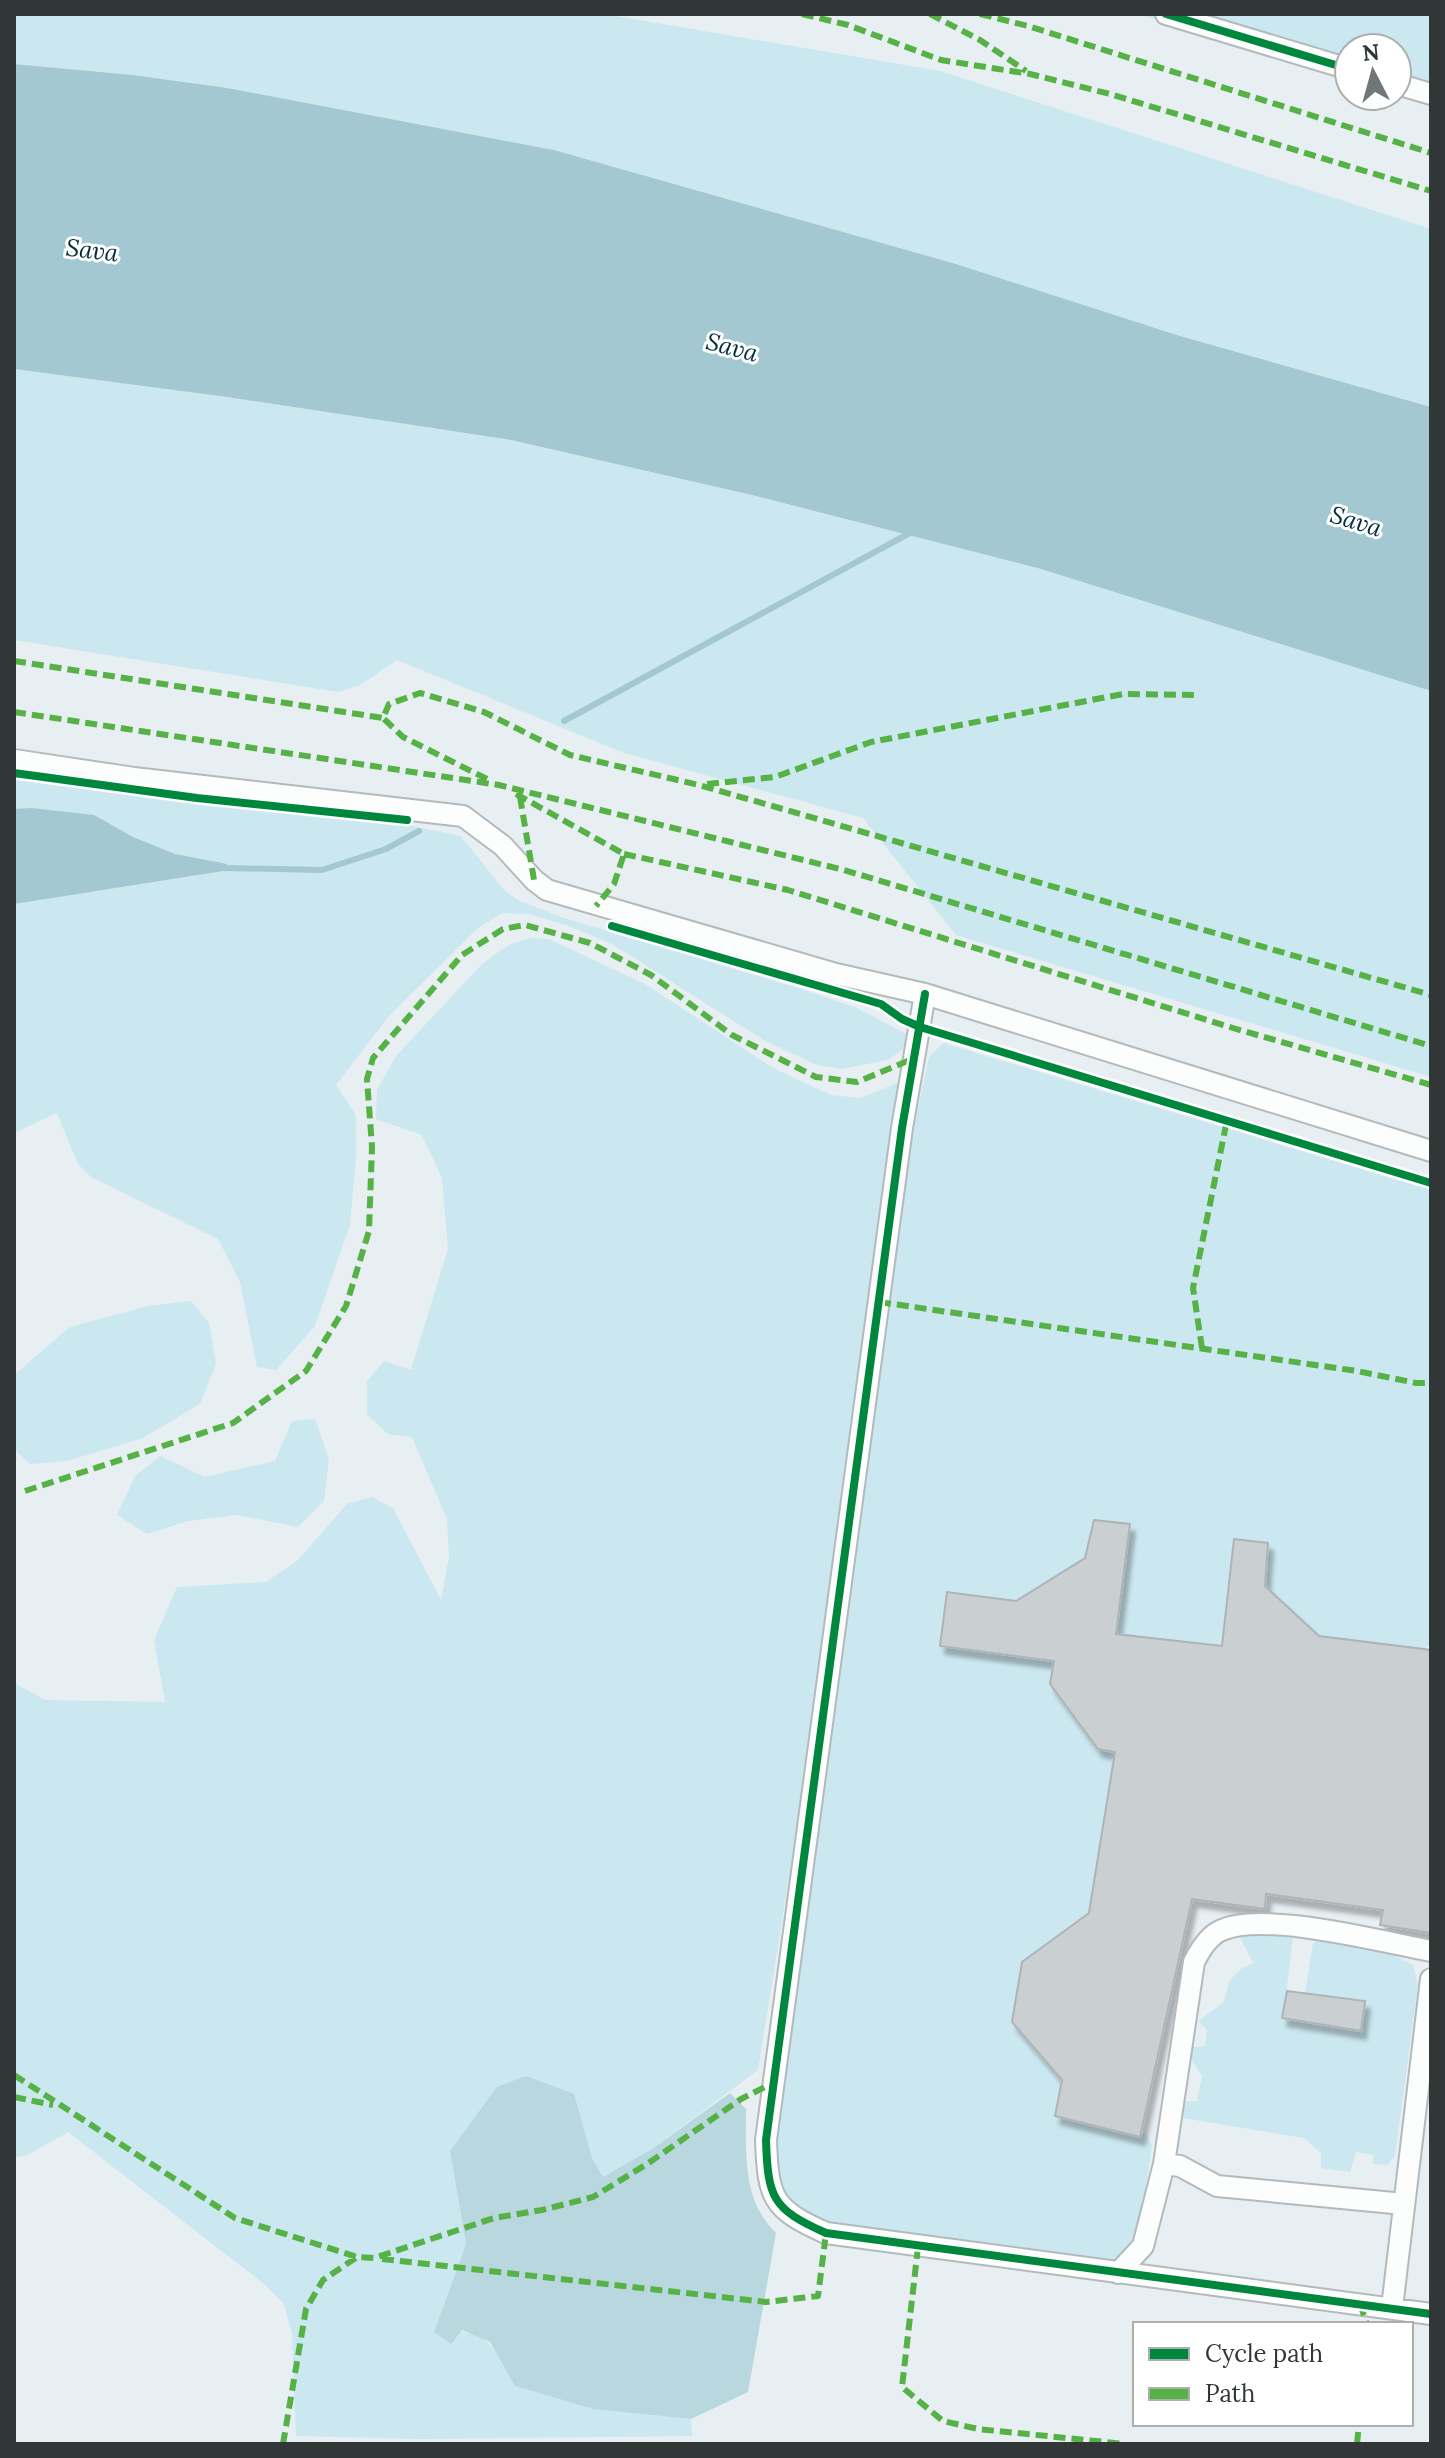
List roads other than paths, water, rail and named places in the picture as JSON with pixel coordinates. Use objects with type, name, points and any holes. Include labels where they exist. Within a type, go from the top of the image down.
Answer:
[{"type":"street","points":[[1166,14],[1333,64]]},
{"type":"street","points":[[14,760],[134,778],[463,816],[503,846],[547,890],[836,974],[925,994],[1431,1151]]},
{"type":"street","points":[[925,994],[902,1128],[773,2083],[766,2140],[767,2172],[775,2202],[797,2220],[826,2233],[1431,2314]]},
{"type":"street","points":[[1118,2273],[1143,2246],[1164,2164],[1194,1962],[1201,1948],[1220,1930],[1247,1923],[1356,1936],[1431,1951]]},
{"type":"street","points":[[1392,2308],[1431,1979]]},
{"type":"street","points":[[1164,2164],[1180,2166],[1217,2186],[1404,2204]]},
{"type":"water","name":"Sava","points":[[14,64],[227,88],[554,150],[956,264],[1180,336],[1431,407],[1431,691],[1041,569],[752,495],[511,440],[227,397],[14,369]]},
{"type":"water","points":[[14,809],[94,815],[133,837],[175,854],[227,864],[223,871],[14,904]]},
{"type":"waterway","points":[[564,721],[908,534]]},
{"type":"waterway","points":[[225,868],[322,870],[386,849],[419,831]]}]
